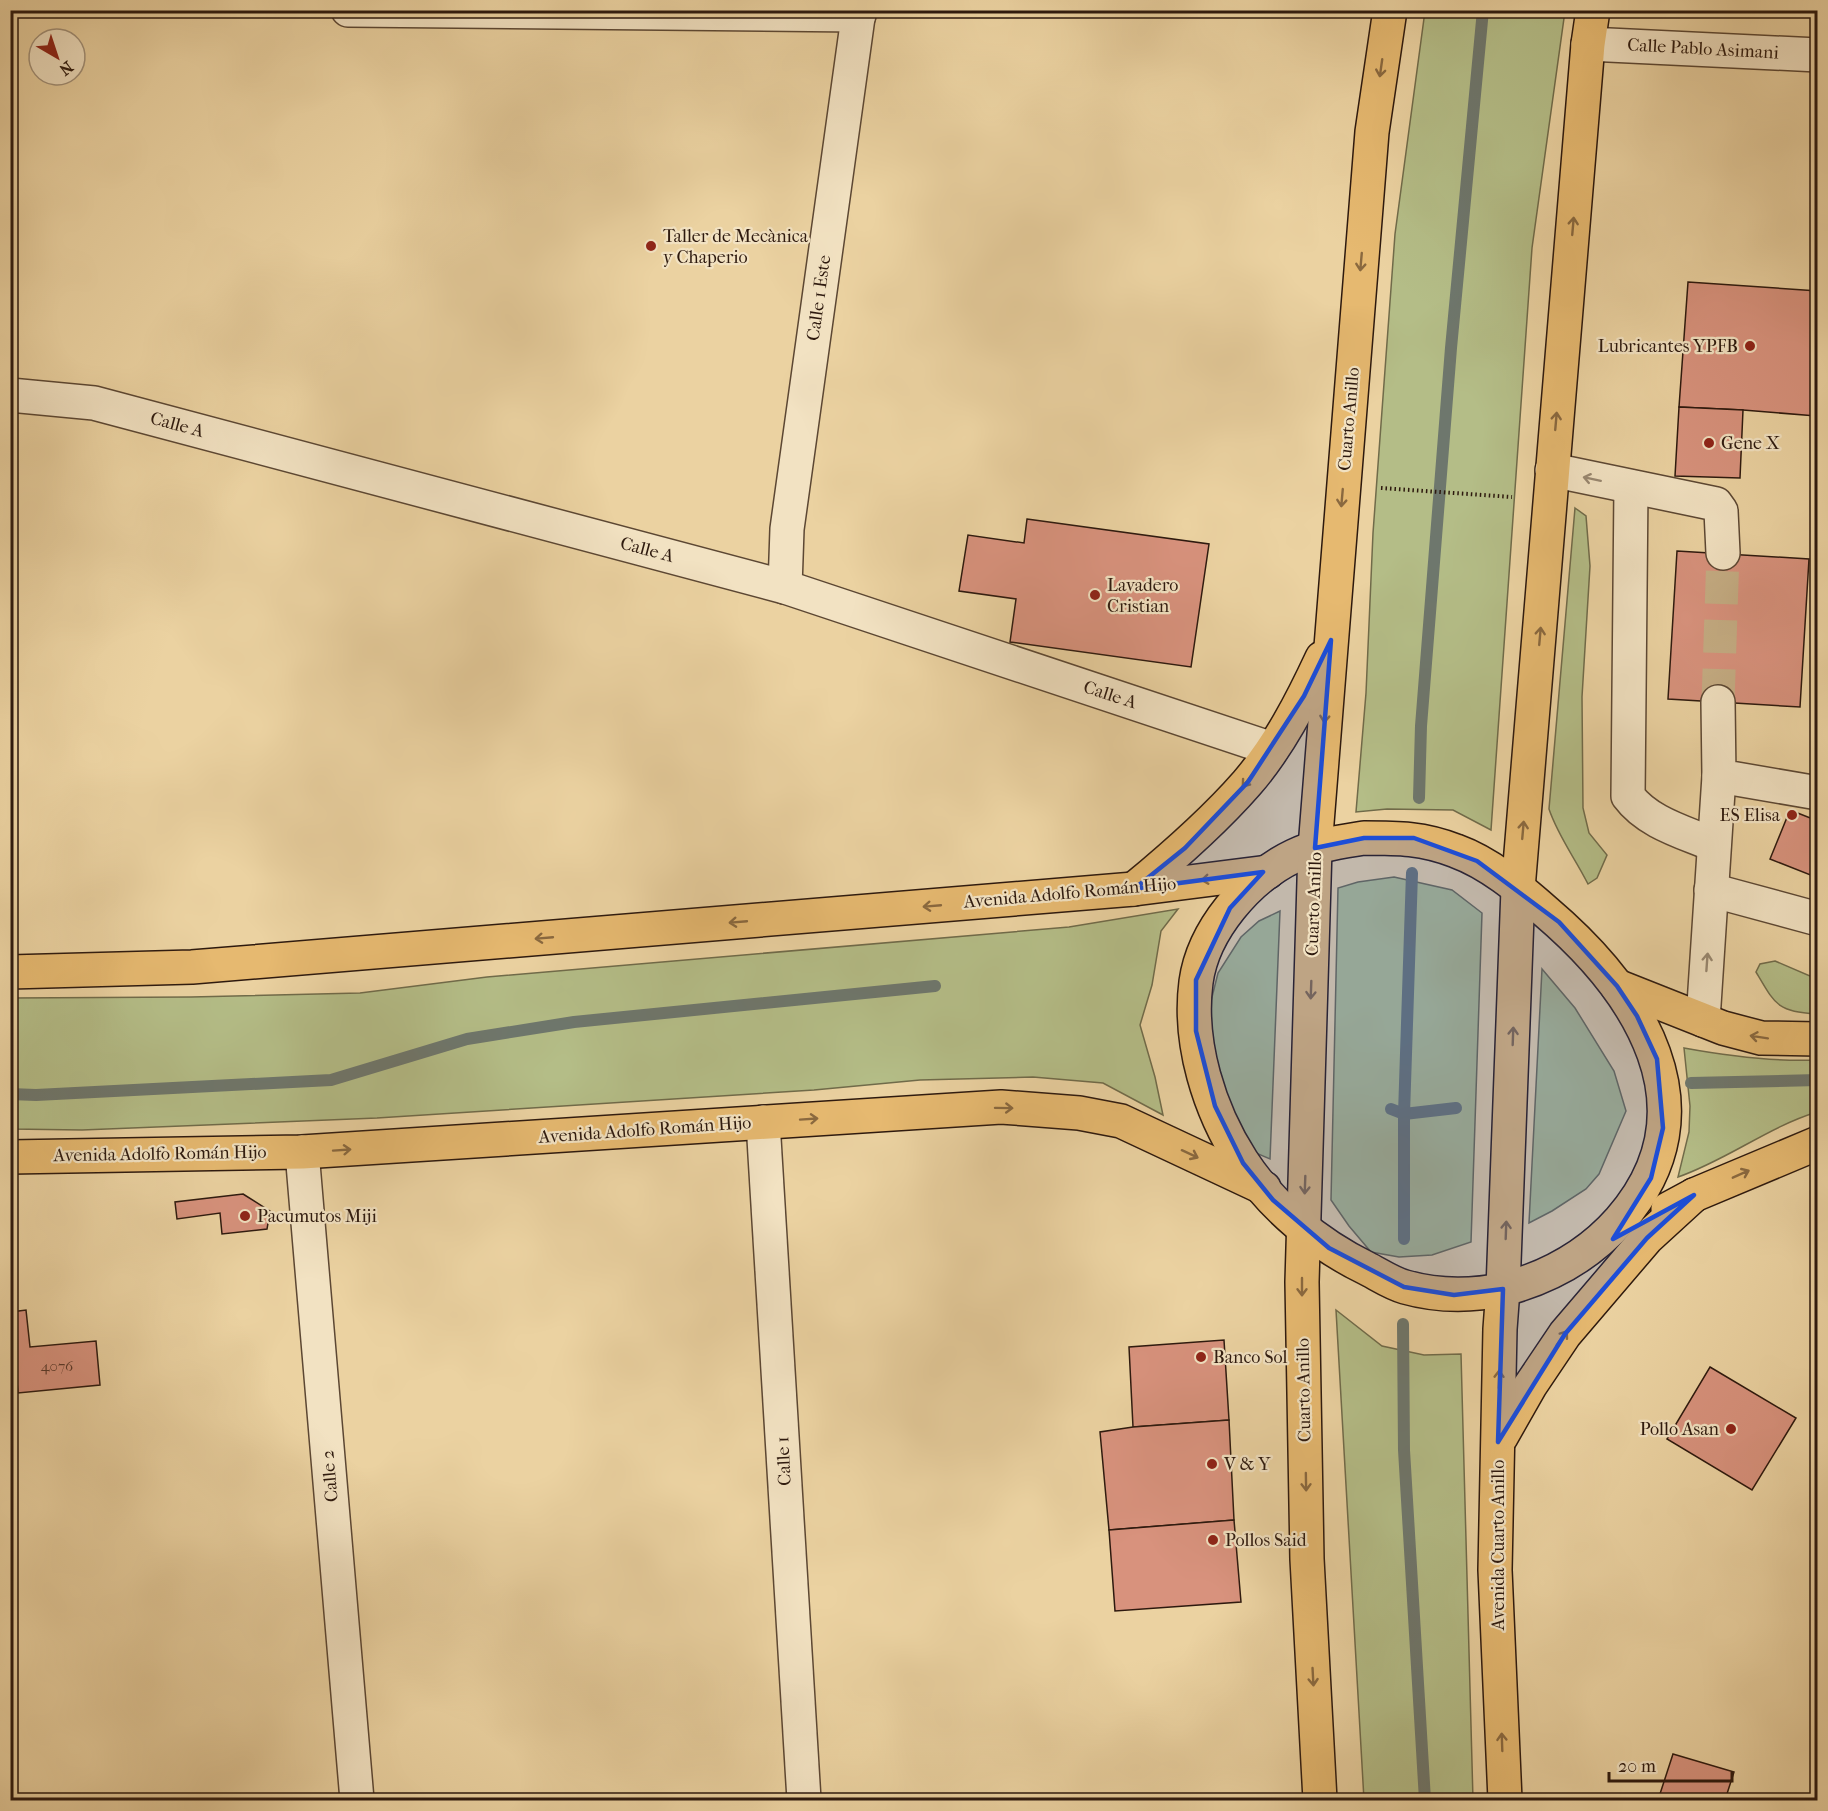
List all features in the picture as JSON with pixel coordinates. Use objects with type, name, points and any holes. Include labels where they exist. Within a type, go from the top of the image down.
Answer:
[{"type":"main road","name":"Cuarto Anillo","points":[[1320,1800],[1307,1559],[1302,1282],[1315,848],[1372,132],[1390,10]]},
{"type":"main road","points":[[1503,1289],[1518,889],[1588,44],[1593,10]]},
{"type":"main road","points":[[1134,889],[1185,848],[1248,782],[1272,749],[1304,696],[1331,640]]},
{"type":"main road","points":[[1559,1269],[1595,1244],[1636,1202],[1651,1178],[1658,1152],[1665,1107],[1657,1059],[1637,1016],[1617,986],[1559,922],[1496,873],[1456,851],[1414,838],[1364,838],[1315,848],[1294,856],[1268,872],[1249,887],[1230,908],[1203,956],[1196,980],[1196,1031],[1200,1059],[1215,1106],[1226,1134],[1243,1163],[1273,1200],[1329,1248],[1404,1287],[1454,1295],[1503,1289],[1559,1269],[1694,1195],[1818,1143]]},
{"type":"main road","name":"Avenida Adolfo Román Hijo","points":[[10,972],[192,967],[1134,889],[1268,872]]},
{"type":"main road","points":[[1617,986],[1723,1028],[1761,1038],[1818,1039]]},
{"type":"main road","name":"Avenida Adolfo Román Hijo","points":[[10,1157],[302,1152],[1001,1107],[1079,1113],[1121,1120],[1264,1188]]},
{"type":"main road","points":[[1498,1442],[1530,1386],[1565,1334],[1647,1238],[1694,1195]]},
{"type":"main road","name":"Avenida Cuarto Anillo","points":[[1503,1289],[1500,1329],[1495,1570],[1504,1800]]},
{"type":"street","points":[[348,10],[859,13]]},
{"type":"street","name":"Calle 1 Este","points":[[785,587],[787,529],[859,13]]},
{"type":"street","name":"Calle Pablo Asimani","points":[[1588,44],[1818,55]]},
{"type":"street","name":"Calle A","points":[[10,395],[94,403],[785,587],[1272,749]]},
{"type":"street","points":[[1552,484],[1631,487],[1716,504],[1721,511],[1723,553]]},
{"type":"street","points":[[1631,487],[1628,796],[1637,808],[1650,817],[1714,845]]},
{"type":"street","points":[[1703,1020],[1719,776],[1718,702]]},
{"type":"street","points":[[1719,776],[1818,793]]},
{"type":"street","points":[[1712,890],[1818,919]]},
{"type":"street","name":"Calle 1","points":[[764,1122],[804,1800]]},
{"type":"street","name":"Calle 2","points":[[302,1152],[357,1800]]},
{"type":"path","points":[[1420,492],[1465,494],[1552,484]]},
{"type":"highlighted area","points":[[1331,640],[1315,848],[1364,838],[1414,838],[1477,861],[1559,922],[1617,986],[1637,1016],[1657,1059],[1663,1128],[1651,1178],[1613,1239],[1694,1195],[1647,1238],[1565,1334],[1498,1442],[1503,1289],[1454,1295],[1404,1287],[1329,1248],[1273,1200],[1243,1163],[1215,1106],[1196,1031],[1196,980],[1230,908],[1263,872],[1134,889],[1185,848],[1248,782],[1304,696]]},
{"type":"green space","points":[[1425,11],[1565,11],[1532,248],[1491,830],[1453,810],[1387,809],[1356,812],[1366,693],[1373,533],[1395,234]]},
{"type":"green space","points":[[1575,508],[1586,516],[1590,566],[1582,697],[1583,808],[1589,833],[1607,855],[1597,878],[1588,884],[1562,838],[1549,809]]},
{"type":"green space","points":[[1394,877],[1452,890],[1482,913],[1471,1242],[1432,1255],[1399,1257],[1371,1252],[1331,1200],[1338,888],[1358,882]]},
{"type":"green space","points":[[1178,909],[1161,931],[1152,985],[1140,1025],[1163,1115],[1103,1083],[1033,1077],[920,1080],[814,1090],[377,1118],[82,1130],[11,1129],[11,998],[360,993],[487,977],[1069,927]]},
{"type":"green space","points":[[1280,911],[1270,1159],[1251,1151],[1235,1126],[1211,1039],[1210,1005],[1218,973],[1241,937],[1259,921]]},
{"type":"green space","points":[[1775,961],[1817,979],[1817,1014],[1785,1008],[1779,1005],[1768,992],[1756,972],[1760,964]]},
{"type":"green space","points":[[1542,969],[1575,1008],[1614,1071],[1626,1111],[1599,1174],[1586,1189],[1529,1223]]},
{"type":"green space","points":[[1684,1048],[1750,1058],[1817,1060],[1817,1112],[1799,1118],[1714,1162],[1678,1177],[1689,1132],[1690,1106]]},
{"type":"green space","points":[[1336,1310],[1382,1346],[1424,1355],[1461,1354],[1473,1800],[1364,1800]]},
{"type":"building","name":"Lubricantes YPFB","points":[[1688,282],[1818,291],[1816,416],[1679,407]]},
{"type":"building","name":"Gene X","points":[[1679,407],[1743,410],[1740,478],[1675,476]]},
{"type":"building","name":"Lavadero Cristian","points":[[1027,519],[1209,544],[1191,667],[1010,642],[1016,599],[959,591],[968,535],[1024,543]]},
{"type":"building","points":[[1677,551],[1809,559],[1800,707],[1668,699]]},
{"type":"building","points":[[1790,810],[1818,821],[1818,878],[1770,859]]},
{"type":"building","name":"Pacumutos Miji","points":[[243,1194],[270,1211],[267,1229],[222,1234],[220,1213],[177,1219],[175,1202]]},
{"type":"building","points":[[26,1310],[30,1347],[96,1341],[100,1385],[18,1393],[11,1312]]},
{"type":"building","points":[[1224,1340],[1229,1420],[1133,1427],[1129,1347]]},
{"type":"building","name":"Pollo Asan","points":[[1710,1367],[1796,1418],[1752,1490],[1667,1439]]},
{"type":"building","points":[[1229,1420],[1234,1520],[1109,1530],[1100,1432],[1133,1427]]},
{"type":"building","points":[[1234,1520],[1241,1602],[1115,1611],[1109,1530]]},
{"type":"building","points":[[1673,1754],[1734,1772],[1725,1800],[1658,1800]]},
{"type":"waterway","points":[[1419,798],[1421,726],[1451,348],[1483,10]]},
{"type":"waterway","points":[[1404,1239],[1404,1114],[1412,873]]},
{"type":"waterway","points":[[10,1094],[36,1095],[331,1080],[467,1039],[574,1022],[935,986]]},
{"type":"waterway","points":[[1691,1083],[1818,1080]]},
{"type":"waterway","points":[[1391,1109],[1404,1114],[1456,1108]]},
{"type":"waterway","points":[[1403,1324],[1404,1450],[1425,1800]]},
{"type":"tunnel","points":[[1718,702],[1723,553]]},
{"type":"place","name":"Taller de Mecànica y Chaperio","points":[[651,246]]},
{"type":"place","name":"Lubricantes YPFB","points":[[1750,346]]},
{"type":"place","name":"Gene X","points":[[1709,443]]},
{"type":"place","name":"Lavadero Cristian","points":[[1095,595]]},
{"type":"place","name":"ES Elisa","points":[[1792,815]]},
{"type":"place","name":"Pacumutos Miji","points":[[245,1216]]},
{"type":"place","name":"Banco Sol","points":[[1201,1357]]},
{"type":"place","name":"Pollo Asan","points":[[1731,1429]]},
{"type":"place","name":"V & Y","points":[[1212,1464]]},
{"type":"place","name":"Pollos Said","points":[[1213,1540]]}]
